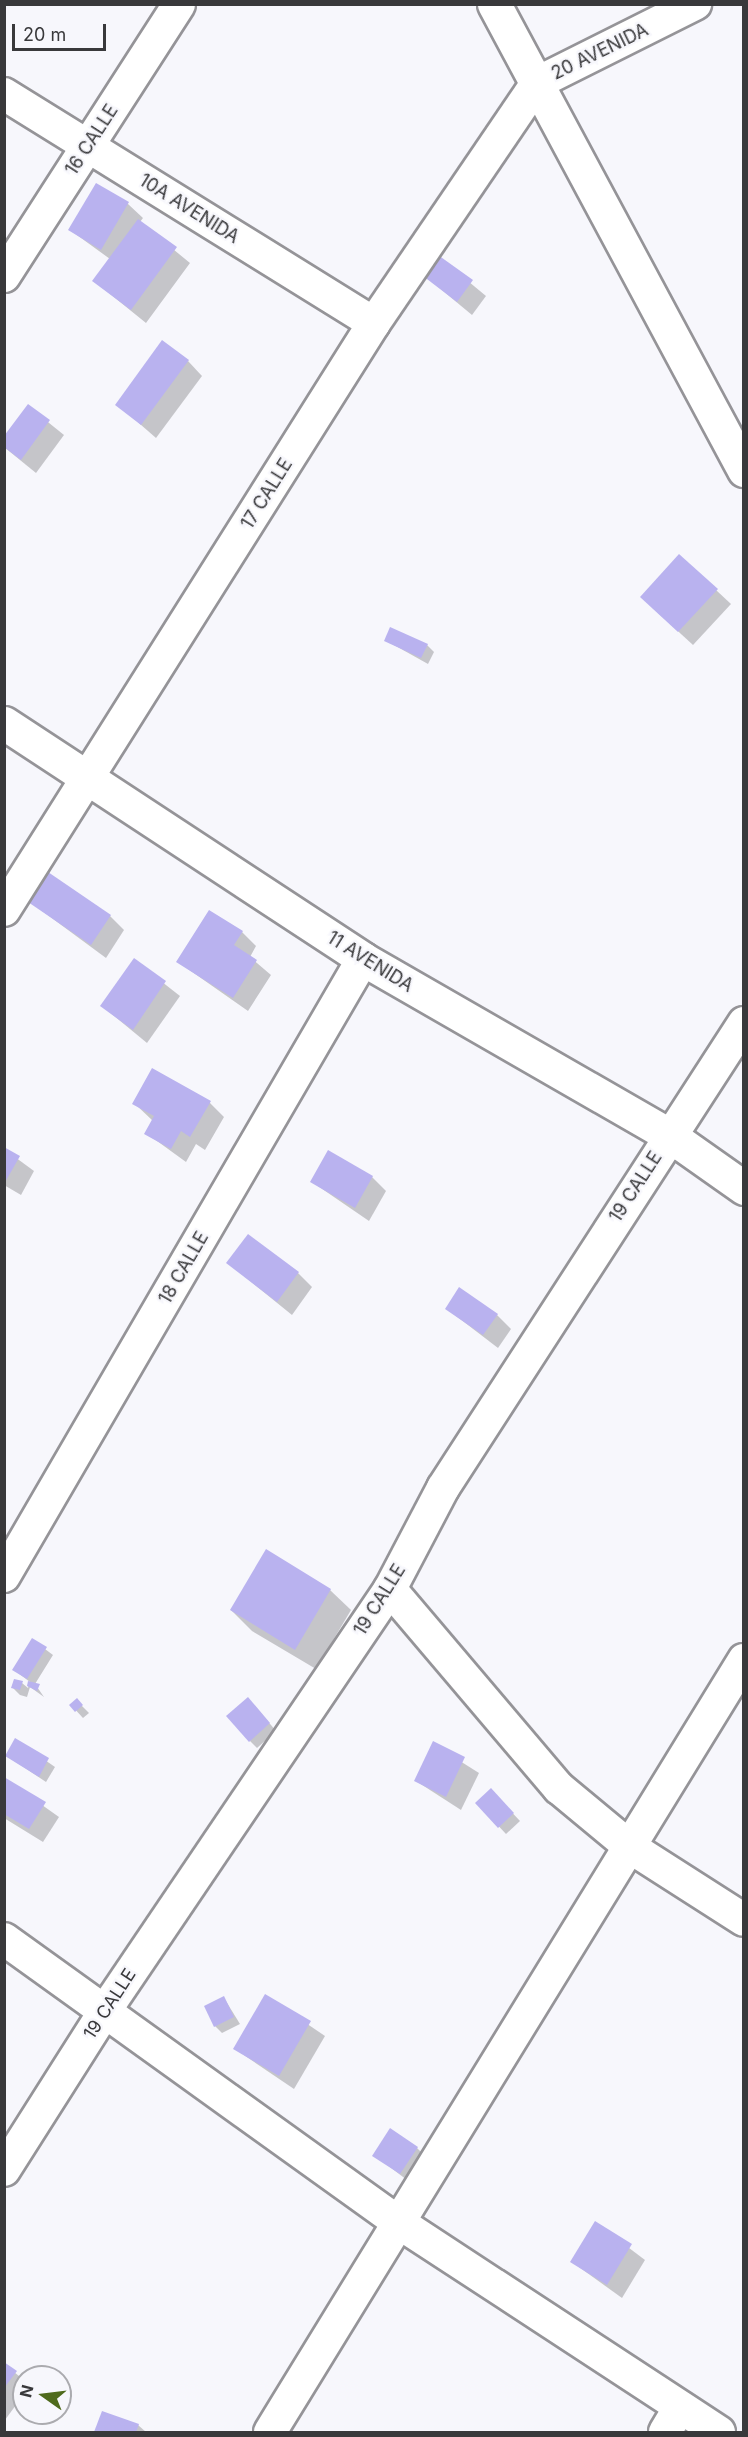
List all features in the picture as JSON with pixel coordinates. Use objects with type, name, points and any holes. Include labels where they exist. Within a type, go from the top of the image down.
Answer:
[{"type":"street","name":"16 CALLE","points":[[4,276],[179,4]]},
{"type":"street","points":[[494,4],[744,470]]},
{"type":"street","name":"20 AVENIDA","points":[[537,83],[695,4]]},
{"type":"street","name":"17 CALLE","points":[[4,910],[91,777],[374,323],[537,83]]},
{"type":"street","name":"10A AVENIDA","points":[[4,94],[374,323]]},
{"type":"street","name":"11 AVENIDA","points":[[4,723],[91,777],[363,959],[669,1135],[744,1188]]},
{"type":"street","name":"18 CALLE","points":[[4,1576],[363,959]]},
{"type":"street","name":"19 CALLE","points":[[4,2170],[105,2009],[390,1589],[443,1488],[669,1135],[744,1023]]},
{"type":"street","points":[[390,1589],[559,1788],[630,1847],[744,1920]]},
{"type":"street","points":[[270,2433],[401,2224],[744,1660]]},
{"type":"street","points":[[4,1939],[105,2009],[673,2420],[719,2433]]},
{"type":"building","points":[[96,183],[129,202],[101,250],[68,230]]},
{"type":"building","points":[[138,219],[177,247],[131,310],[92,281]]},
{"type":"building","points":[[438,255],[473,280],[457,302],[423,276]]},
{"type":"building","points":[[162,340],[189,360],[141,425],[115,405]]},
{"type":"building","points":[[28,404],[50,420],[21,460],[4,447],[4,436]]},
{"type":"building","points":[[679,554],[718,589],[678,632],[640,597]]},
{"type":"building","points":[[390,627],[428,644],[421,658],[384,641]]},
{"type":"building","points":[[48,872],[111,915],[91,945],[28,902]]},
{"type":"building","points":[[209,910],[243,931],[234,945],[257,960],[233,998],[176,962]]},
{"type":"building","points":[[134,958],[166,981],[133,1030],[100,1006]]},
{"type":"building","points":[[152,1068],[211,1101],[190,1137],[181,1131],[171,1149],[144,1134],[154,1116],[132,1104]]},
{"type":"building","points":[[4,1147],[20,1156],[4,1184]]},
{"type":"building","points":[[328,1150],[373,1176],[355,1208],[310,1182]]},
{"type":"building","points":[[248,1234],[299,1272],[277,1302],[226,1263]]},
{"type":"building","points":[[459,1287],[498,1314],[483,1335],[445,1309]]},
{"type":"building","points":[[266,1549],[331,1589],[295,1650],[230,1610]]},
{"type":"building","points":[[32,1638],[47,1647],[27,1679],[12,1670]]},
{"type":"building","points":[[14,1679],[23,1681],[20,1690],[11,1688]]},
{"type":"building","points":[[28,1681],[40,1684],[37,1691],[27,1686]]},
{"type":"building","points":[[248,1697],[270,1723],[249,1742],[226,1716]]},
{"type":"building","points":[[77,1698],[83,1705],[75,1712],[69,1705]]},
{"type":"building","points":[[15,1738],[49,1758],[39,1777],[5,1756]]},
{"type":"building","points":[[433,1741],[465,1757],[446,1797],[414,1781]]},
{"type":"building","points":[[4,1777],[46,1802],[29,1829],[4,1814]]},
{"type":"building","points":[[491,1788],[514,1813],[498,1828],[475,1803]]},
{"type":"building","points":[[265,1994],[311,2021],[279,2076],[233,2049]]},
{"type":"building","points":[[224,1996],[234,2017],[214,2027],[204,2006]]},
{"type":"building","points":[[390,2128],[418,2147],[400,2174],[372,2156]]},
{"type":"building","points":[[595,2221],[632,2244],[607,2285],[570,2262]]},
{"type":"building","points":[[4,2362],[12,2368],[12,2378],[4,2388]]},
{"type":"building","points":[[102,2411],[139,2424],[136,2432],[94,2432]]}]
